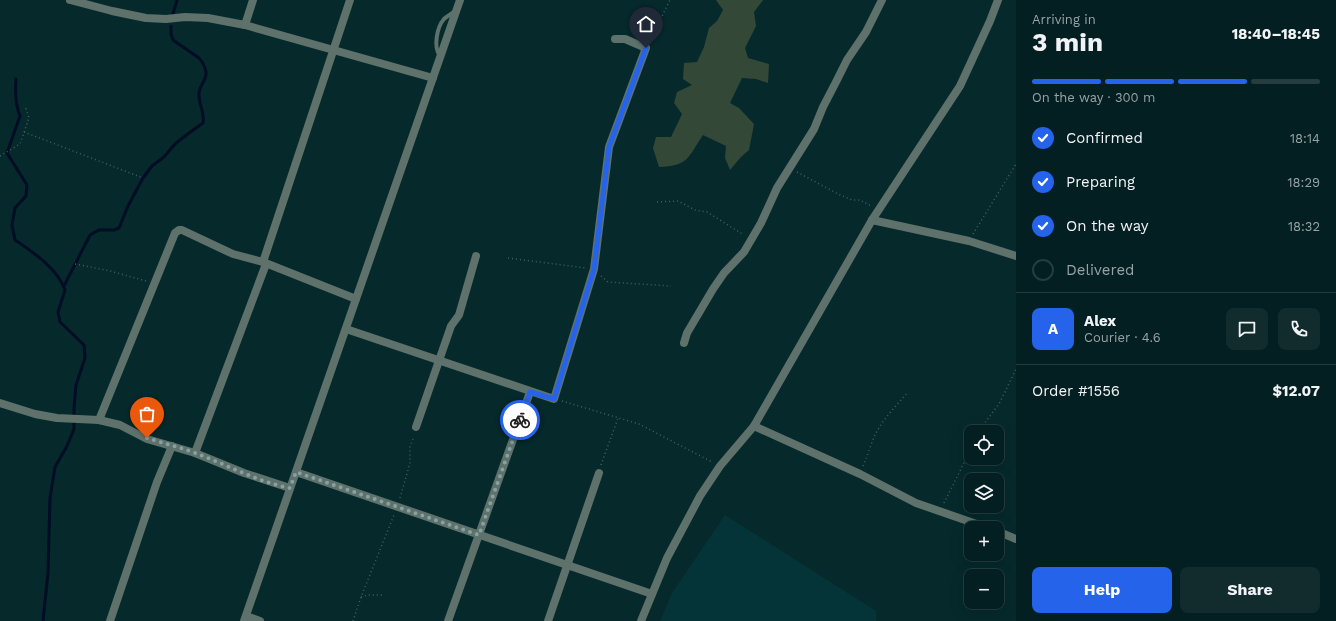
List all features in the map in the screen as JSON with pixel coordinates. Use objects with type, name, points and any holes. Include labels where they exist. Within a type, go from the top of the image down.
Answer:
[{"type":"street","points":[[70,0],[146,18],[166,20],[186,17],[208,18],[245,26],[433,78]]},
{"type":"street","points":[[245,26],[253,0]]},
{"type":"street","points":[[195,453],[265,263],[350,0]]},
{"type":"street","points":[[260,621],[245,619],[460,0]]},
{"type":"street","points":[[684,343],[687,333],[713,289],[724,274],[744,252],[761,223],[777,188],[814,129],[822,107],[847,60],[866,32],[882,0]]},
{"type":"street","points":[[641,621],[670,551],[700,496],[720,466],[754,426],[878,210],[960,86],[998,0]]},
{"type":"street","points":[[346,329],[554,399],[594,269],[609,147],[646,48],[625,39],[615,39]]},
{"type":"street","points":[[872,220],[969,241],[1016,256]]},
{"type":"street","points":[[99,420],[175,233],[179,230],[182,230],[232,254],[265,263],[356,299]]},
{"type":"street","points":[[416,427],[451,326],[458,318],[461,310],[476,256]]},
{"type":"street","points":[[448,621],[530,392]]},
{"type":"street","points":[[0,402],[35,414],[64,418],[99,420],[120,425],[147,438],[195,453],[244,473],[290,488]]},
{"type":"street","points":[[754,426],[860,474],[916,503],[969,521]]},
{"type":"street","points":[[110,621],[157,482],[172,446]]},
{"type":"street","points":[[296,472],[652,594]]},
{"type":"street","points":[[548,621],[599,473]]},
{"type":"street","points":[[1004,534],[1016,539]]},
{"type":"path","points":[[646,48],[670,0]]},
{"type":"path","points":[[0,156],[20,144],[29,118],[25,106]]},
{"type":"path","points":[[24,132],[144,178]]},
{"type":"path","points":[[969,241],[1016,164]]},
{"type":"path","points":[[790,168],[838,194],[852,200],[860,200],[878,210]]},
{"type":"path","points":[[657,202],[668,203],[678,201],[695,210],[707,212],[751,240]]},
{"type":"path","points":[[75,264],[110,271],[155,284]]},
{"type":"path","points":[[983,425],[999,404],[1016,369]]},
{"type":"path","points":[[860,474],[878,428],[886,416],[907,393]]},
{"type":"path","points":[[554,399],[639,424],[720,466]]},
{"type":"path","points":[[599,473],[618,418]]},
{"type":"path","points":[[353,621],[397,507],[410,463],[410,447],[416,427]]},
{"type":"path","points":[[942,511],[944,501],[964,463]]},
{"type":"path","points":[[361,597],[368,595],[384,595]]},
{"type":"shaded area","points":[[725,515],[876,611],[876,621],[660,621],[672,593]]},
{"type":"green space","points":[[716,0],[763,0],[754,12],[756,26],[745,48],[748,58],[769,64],[768,83],[756,79],[742,78],[730,103],[739,108],[754,124],[749,150],[730,170],[725,158],[726,146],[703,135],[687,159],[676,165],[659,167],[653,148],[656,137],[671,137],[682,114],[674,103],[677,92],[692,85],[683,79],[684,63],[697,62],[704,47],[709,28],[717,21],[723,10]]},
{"type":"waterway","points":[[172,17],[177,0]]},
{"type":"waterway","points":[[64,286],[90,235],[99,230],[114,230],[119,228],[128,206],[143,178],[152,166],[164,157],[175,144],[203,123],[199,92],[206,75],[205,68],[199,58],[173,40],[171,26]]},
{"type":"waterway","points":[[16,79],[16,98],[20,116],[7,153],[27,185],[26,196],[15,208],[12,225],[15,240],[30,250],[51,268],[61,282],[65,290],[58,312],[60,322],[84,345],[85,358],[76,385],[74,429],[67,446],[55,467],[50,498],[48,573],[43,621]]},
{"type":"way so far","points":[[147,438],[195,453],[283,487],[290,488],[296,472],[479,535],[520,420]]},
{"type":"route","points":[[520,420],[530,392],[554,399],[594,269],[609,147],[646,48]]}]
